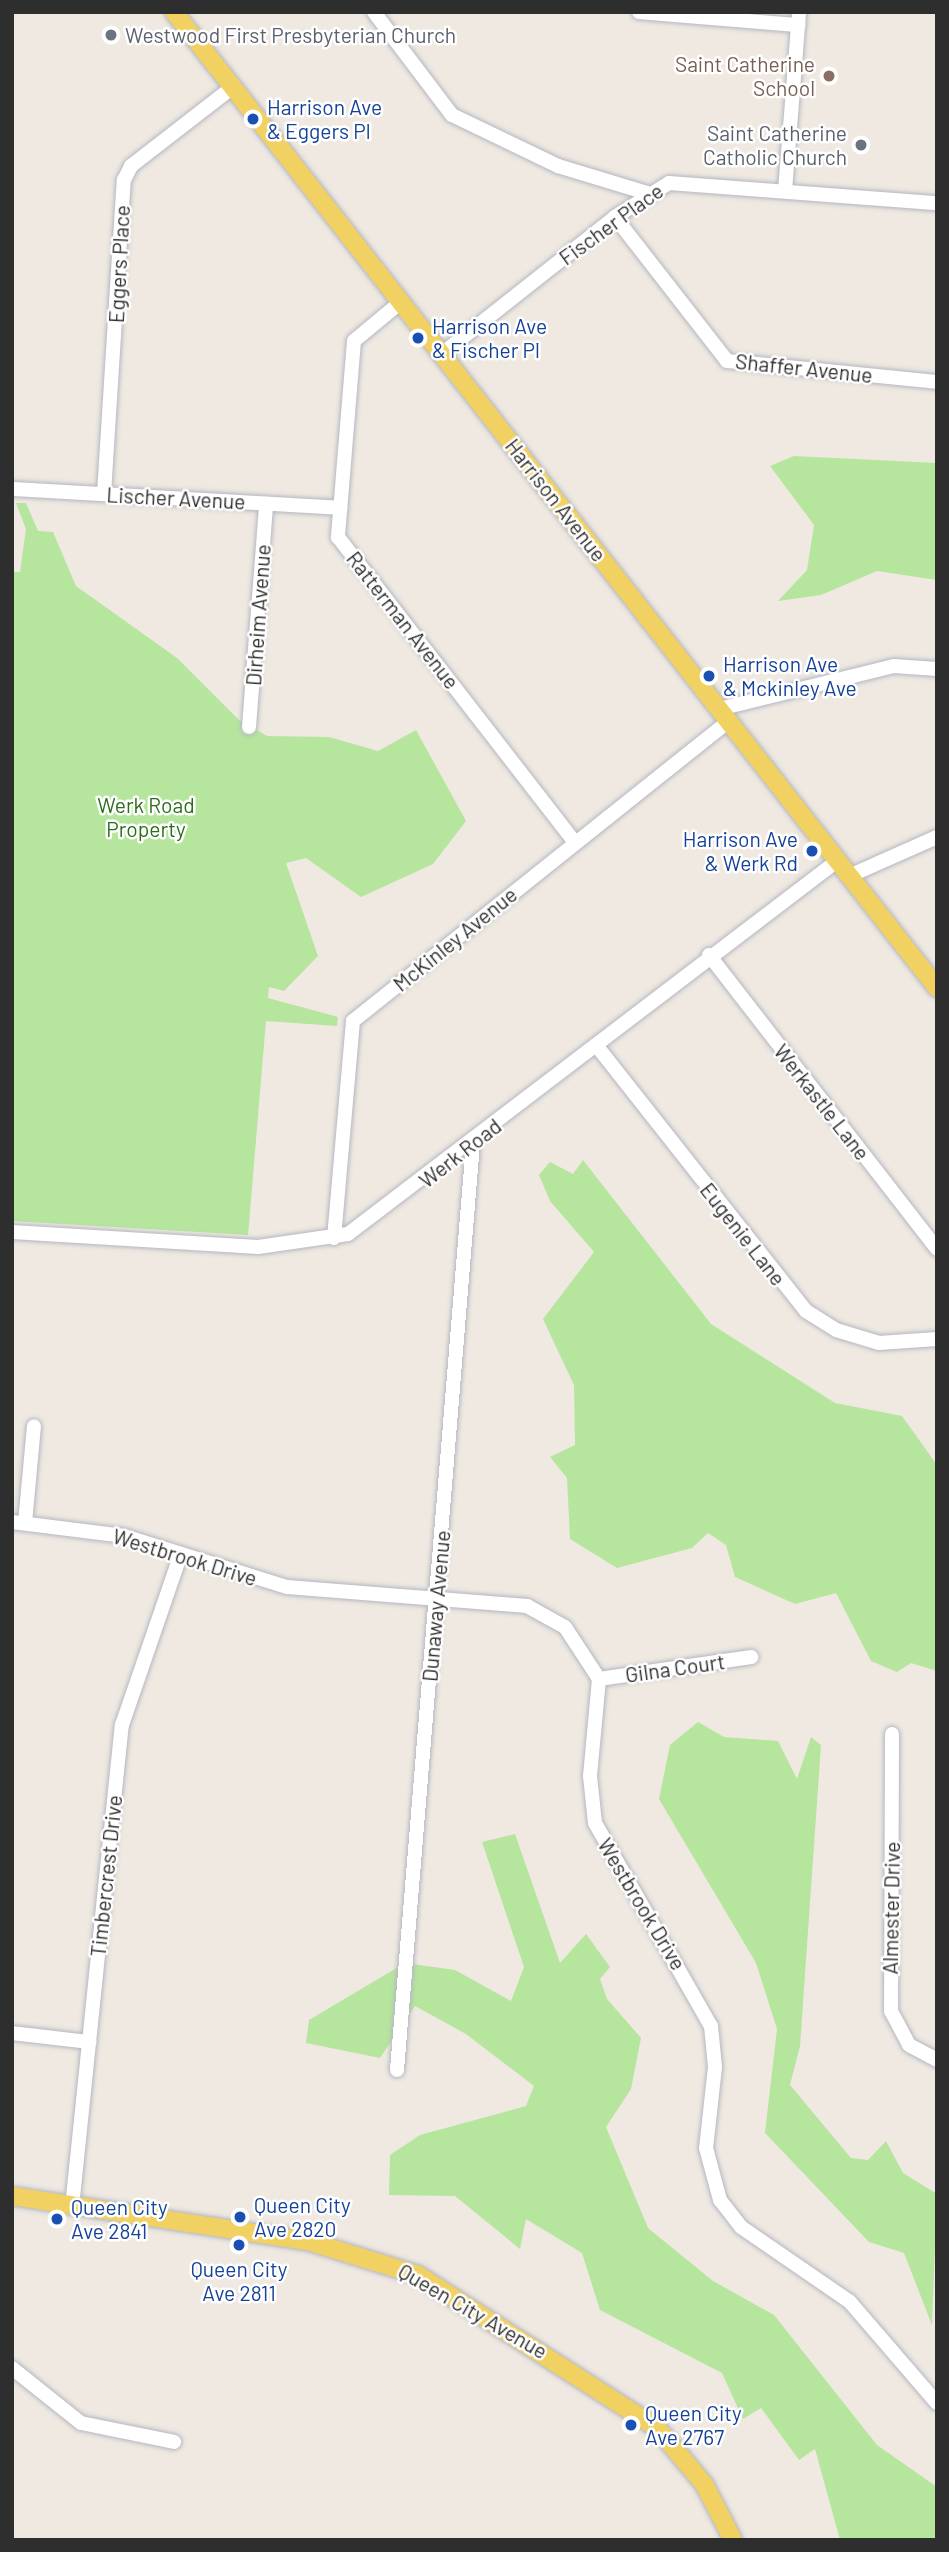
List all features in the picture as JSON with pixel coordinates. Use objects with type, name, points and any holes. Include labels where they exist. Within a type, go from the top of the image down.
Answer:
[{"type":"main road","name":"Harrison Avenue","points":[[174,12],[402,300],[937,988]]},
{"type":"main road","name":"Queen City Avenue","points":[[12,2196],[311,2242],[418,2275],[657,2428],[704,2484],[733,2540]]},
{"type":"street","points":[[374,12],[452,115],[558,166],[647,194]]},
{"type":"street","points":[[639,12],[799,19],[785,191]]},
{"type":"street","name":"Eggers Place","points":[[104,494],[124,180],[131,166],[233,87]]},
{"type":"street","name":"Fischer Place","points":[[443,353],[615,217],[647,194],[681,181],[936,203]]},
{"type":"street","name":"Shaffer Avenue","points":[[615,217],[727,361],[937,382]]},
{"type":"street","name":"Ratterman Avenue","points":[[402,300],[354,341],[338,537],[575,842]]},
{"type":"street","name":"Lischer Avenue","points":[[12,489],[340,508]]},
{"type":"street","name":"Dirheim Avenue","points":[[249,727],[266,504]]},
{"type":"street","name":"McKinley Avenue","points":[[334,1238],[354,1021],[575,842],[724,715],[894,666],[937,669]]},
{"type":"street","points":[[849,876],[937,837]]},
{"type":"street","name":"Werk Road","points":[[12,1232],[258,1247],[334,1238],[374,1219],[709,955],[837,861]]},
{"type":"street","name":"Werkastle Lane","points":[[709,955],[937,1249]]},
{"type":"street","name":"Eugenie Lane","points":[[596,1045],[806,1311],[836,1330],[879,1343],[937,1339]]},
{"type":"street","name":"Dunaway Avenue","points":[[397,2070],[473,1143]]},
{"type":"street","points":[[19,1522],[34,1426]]},
{"type":"street","name":"Westbrook Drive","points":[[19,1522],[124,1536],[287,1587],[437,1598],[541,1610],[565,1626],[599,1679],[590,1776],[595,1823],[711,2026],[715,2067],[706,2148],[716,2192],[741,2227],[861,2312],[937,2403]]},
{"type":"street","name":"Timbercrest Drive","points":[[72,2207],[122,1725],[181,1554]]},
{"type":"street","name":"Gilna Court","points":[[599,1679],[751,1657]]},
{"type":"street","name":"Almester Drive","points":[[892,1734],[891,2011],[909,2045],[937,2060]]},
{"type":"street","points":[[12,2033],[89,2042]]},
{"type":"street","points":[[12,2368],[88,2427],[174,2442]]},
{"type":"green space","points":[[794,456],[937,463],[937,580],[877,571],[821,595],[778,601],[807,570],[814,525],[770,466]]},
{"type":"green space","name":"Werk Road Property","points":[[16,503],[26,503],[38,531],[53,532],[76,586],[177,658],[239,720],[267,736],[329,737],[378,751],[416,730],[466,821],[433,864],[361,897],[306,858],[286,863],[318,956],[284,991],[269,987],[268,998],[338,1017],[337,1026],[266,1021],[248,1235],[12,1221],[12,572],[20,572],[26,529]]},
{"type":"green space","points":[[583,1160],[711,1324],[835,1403],[902,1416],[937,1465],[937,1671],[911,1663],[897,1672],[871,1661],[836,1593],[795,1604],[735,1577],[726,1545],[708,1533],[692,1548],[617,1568],[570,1539],[567,1478],[550,1457],[575,1445],[574,1385],[543,1319],[594,1252],[550,1201],[539,1175],[550,1162],[573,1174]]},
{"type":"green space","points":[[698,1722],[724,1737],[778,1741],[797,1779],[811,1737],[821,1745],[800,2046],[790,2085],[851,2158],[868,2160],[886,2141],[903,2173],[937,2194],[932,2325],[904,2253],[869,2242],[765,2133],[777,2029],[756,1963],[659,1799],[670,1745]]},
{"type":"green space","points":[[515,1834],[560,1963],[586,1934],[610,1967],[600,1979],[607,1999],[641,2038],[631,2089],[606,2127],[648,2228],[713,2281],[774,2315],[877,2445],[937,2487],[937,2540],[840,2540],[815,2449],[799,2460],[761,2408],[743,2419],[722,2373],[600,2310],[582,2253],[526,2219],[520,2249],[455,2196],[389,2195],[390,2155],[420,2135],[526,2106],[534,2086],[466,2034],[415,2006],[380,2058],[306,2043],[309,2020],[405,1963],[455,1970],[511,2001],[524,1967],[482,1842]]},
{"type":"place","name":"Westwood First Presbyterian Church","points":[[111,35]]},
{"type":"place","name":"Saint Catherine School","points":[[829,76]]},
{"type":"place","name":"Harrison Ave & Eggers Pl","points":[[253,119]]},
{"type":"place","name":"Saint Catherine Catholic Church","points":[[861,145]]},
{"type":"place","name":"Harrison Ave & Fischer Pl","points":[[418,338]]},
{"type":"place","name":"Harrison Ave & Mckinley Ave","points":[[709,676]]},
{"type":"place","name":"Harrison Ave & Werk Rd","points":[[812,851]]},
{"type":"place","name":"Queen City Ave 2820","points":[[240,2217]]},
{"type":"place","name":"Queen City Ave 2841","points":[[57,2219]]},
{"type":"place","name":"Queen City Ave 2811","points":[[239,2245]]},
{"type":"place","name":"Queen City Ave 2767","points":[[631,2425]]}]
